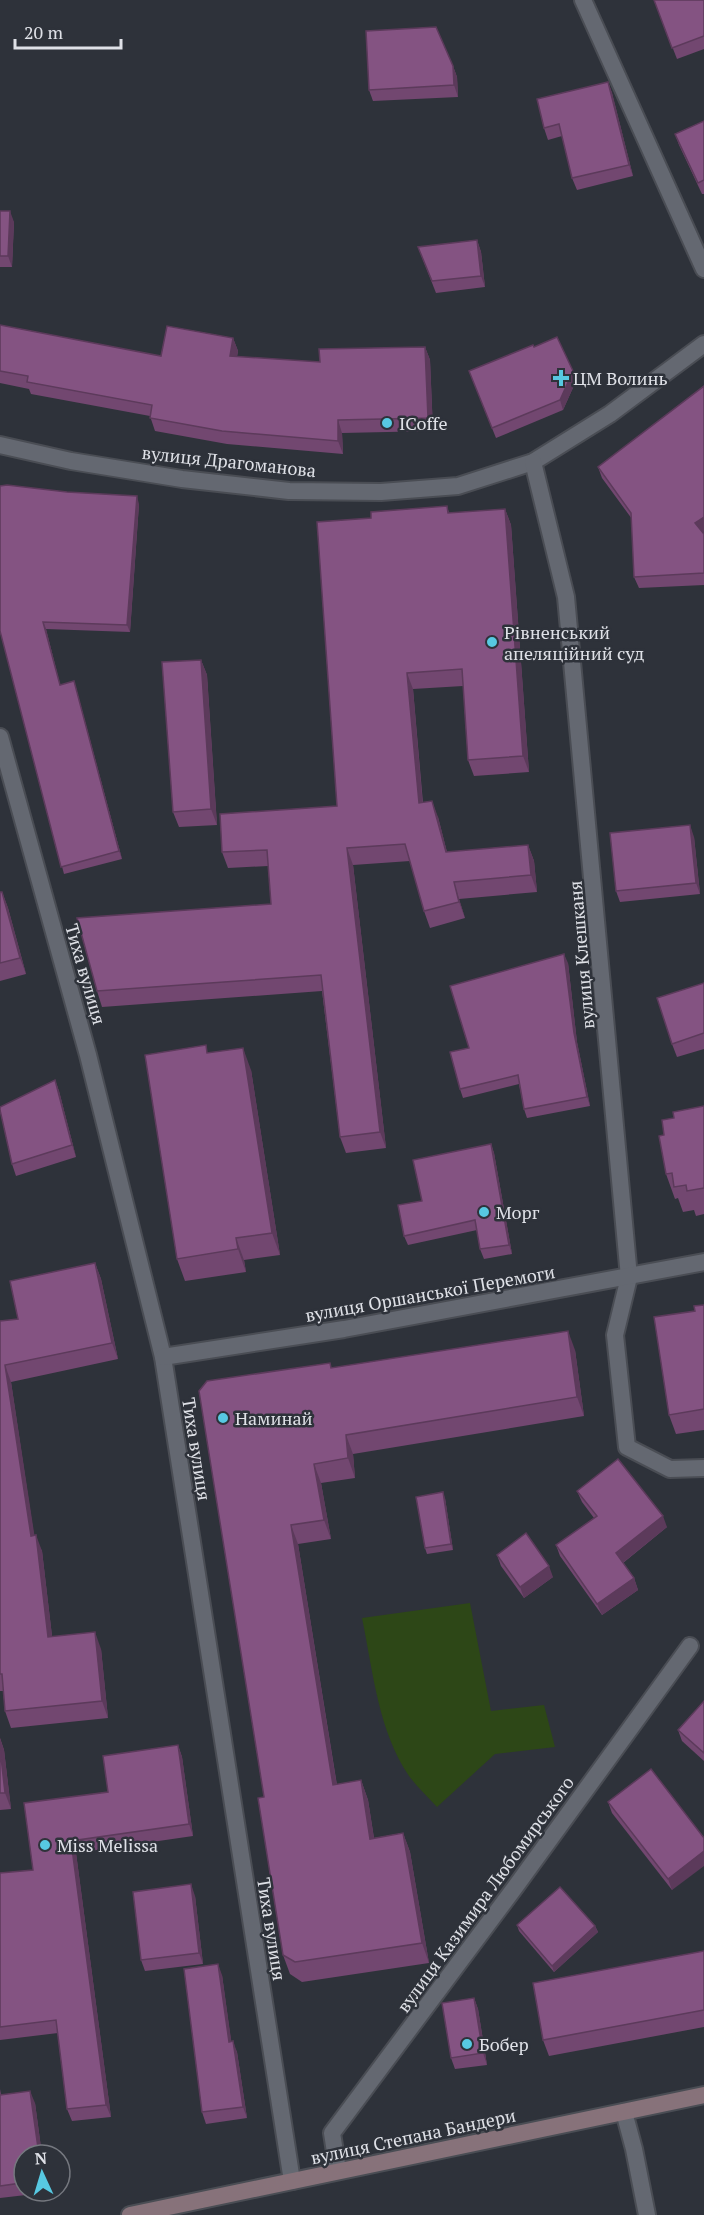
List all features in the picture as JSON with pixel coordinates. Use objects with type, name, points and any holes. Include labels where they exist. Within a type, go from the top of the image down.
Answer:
[{"type":"main road","name":"вулиця Степана Бандери","points":[[130,2215],[704,2095]]},
{"type":"street","points":[[583,0],[704,269]]},
{"type":"street","name":"вулиця Драгоманова","points":[[0,445],[71,461],[182,479],[289,491],[381,492],[458,486],[533,462],[610,414],[704,344]]},
{"type":"street","name":"вулиця Клешканя","points":[[533,462],[566,597],[629,1277],[615,1335],[627,1447],[670,1469],[704,1467]]},
{"type":"street","name":"Тиха вулиця","points":[[0,736],[88,1054],[163,1357],[292,2181]]},
{"type":"street","name":"вулиця Оршанської Перемоги","points":[[163,1357],[344,1329],[704,1262]]},
{"type":"street","name":"вулиця Казимира Любомирського","points":[[338,2171],[332,2133],[516,1886],[690,1646]]},
{"type":"street","points":[[624,2112],[647,2215]]},
{"type":"green space","points":[[470,1603],[491,1711],[544,1705],[555,1747],[495,1754],[437,1807],[409,1776],[390,1740],[378,1700],[362,1618]]},
{"type":"building","points":[[654,0],[704,0],[704,36],[672,48]]},
{"type":"building","points":[[436,27],[453,66],[454,85],[369,90],[366,31]]},
{"type":"building","points":[[608,82],[629,165],[572,178],[559,124],[544,128],[537,99]]},
{"type":"building","points":[[704,121],[704,180],[698,183],[675,134]]},
{"type":"building","points":[[0,211],[10,211],[8,256],[0,256]]},
{"type":"building","points":[[477,240],[481,276],[432,281],[418,247]]},
{"type":"building","points":[[0,325],[161,356],[167,326],[233,338],[230,356],[320,362],[319,349],[425,347],[428,418],[338,420],[338,441],[222,431],[150,418],[152,405],[27,382],[28,376],[0,371]]},
{"type":"building","points":[[557,337],[573,371],[560,400],[492,428],[469,371]]},
{"type":"building","points":[[704,386],[704,517],[695,523],[704,534],[704,573],[634,577],[631,513],[598,467]]},
{"type":"building","points":[[0,486],[67,492],[137,496],[127,625],[43,622],[60,685],[74,681],[119,851],[61,867],[0,631]]},
{"type":"building","points":[[447,506],[448,513],[505,509],[523,756],[468,760],[462,669],[407,673],[419,803],[432,801],[446,852],[528,845],[531,875],[454,882],[459,902],[424,911],[405,844],[347,848],[380,1132],[340,1137],[321,975],[97,991],[77,918],[271,904],[267,850],[222,852],[220,814],[337,806],[317,522],[371,518],[371,512]]},
{"type":"building","points":[[201,660],[211,809],[173,812],[162,662]]},
{"type":"building","points":[[690,825],[696,883],[616,891],[610,833]]},
{"type":"building","points":[[0,892],[2,892],[20,958],[0,963]]},
{"type":"building","points":[[564,954],[574,1033],[587,1097],[524,1109],[518,1075],[460,1089],[450,1052],[469,1048],[450,986]]},
{"type":"building","points":[[704,983],[704,1033],[672,1044],[657,998]]},
{"type":"building","points":[[206,1045],[207,1053],[243,1048],[272,1233],[236,1238],[238,1249],[177,1259],[145,1055]]},
{"type":"building","points":[[55,1080],[72,1145],[12,1164],[0,1107]]},
{"type":"building","points":[[704,1106],[704,1188],[687,1191],[686,1185],[674,1187],[672,1173],[666,1174],[659,1136],[664,1135],[662,1120],[674,1118],[673,1112]]},
{"type":"building","points":[[491,1144],[509,1245],[480,1249],[475,1220],[404,1236],[398,1205],[422,1201],[413,1160]]},
{"type":"building","points":[[95,1263],[112,1343],[5,1365],[31,1536],[36,1535],[48,1637],[95,1632],[102,1701],[5,1711],[2,1674],[0,1674],[0,1321],[18,1319],[10,1281]]},
{"type":"building","points":[[704,1305],[704,1409],[669,1415],[654,1317],[695,1311],[694,1306]]},
{"type":"building","points":[[568,1331],[577,1397],[346,1435],[348,1458],[314,1464],[324,1520],[291,1525],[333,1785],[361,1780],[370,1839],[403,1833],[422,1943],[295,1962],[283,1955],[258,1798],[264,1797],[199,1391],[207,1381],[330,1363],[331,1368]]},
{"type":"building","points":[[618,1459],[663,1516],[616,1553],[634,1578],[597,1604],[556,1545],[597,1516],[577,1491]]},
{"type":"building","points":[[443,1492],[451,1544],[425,1548],[416,1497]]},
{"type":"building","points":[[526,1533],[549,1566],[520,1587],[497,1555]]},
{"type":"building","points":[[704,1701],[704,1753],[678,1730]]},
{"type":"building","points":[[178,1745],[189,1824],[71,1841],[106,2105],[67,2109],[56,2020],[0,2027],[0,1873],[33,1870],[24,1803],[108,1792],[103,1756]]},
{"type":"building","points":[[0,1748],[5,1793],[0,1793]]},
{"type":"building","points":[[651,1769],[704,1838],[704,1851],[668,1879],[608,1802]]},
{"type":"building","points":[[191,1884],[199,1953],[141,1960],[133,1892]]},
{"type":"building","points":[[560,1887],[595,1926],[552,1966],[517,1925]]},
{"type":"building","points":[[704,1951],[704,2010],[543,2040],[533,1983]]},
{"type":"building","points":[[218,1964],[229,2042],[233,2041],[243,2107],[202,2112],[184,1969]]},
{"type":"building","points":[[474,1998],[483,2053],[451,2058],[442,2003]]},
{"type":"building","points":[[30,2091],[37,2143],[12,2143],[12,2184],[0,2186],[0,2095]]},
{"type":"place","name":"ЦМ Волинь","points":[[561,378]]},
{"type":"place","name":"ICoffe","points":[[387,423]]},
{"type":"place","name":"Рівненський апеляційний суд","points":[[492,642]]},
{"type":"place","name":"Морг","points":[[484,1212]]},
{"type":"place","name":"Наминай","points":[[223,1418]]},
{"type":"place","name":"Miss Melissa","points":[[45,1845]]},
{"type":"place","name":"Бобер","points":[[467,2044]]}]
